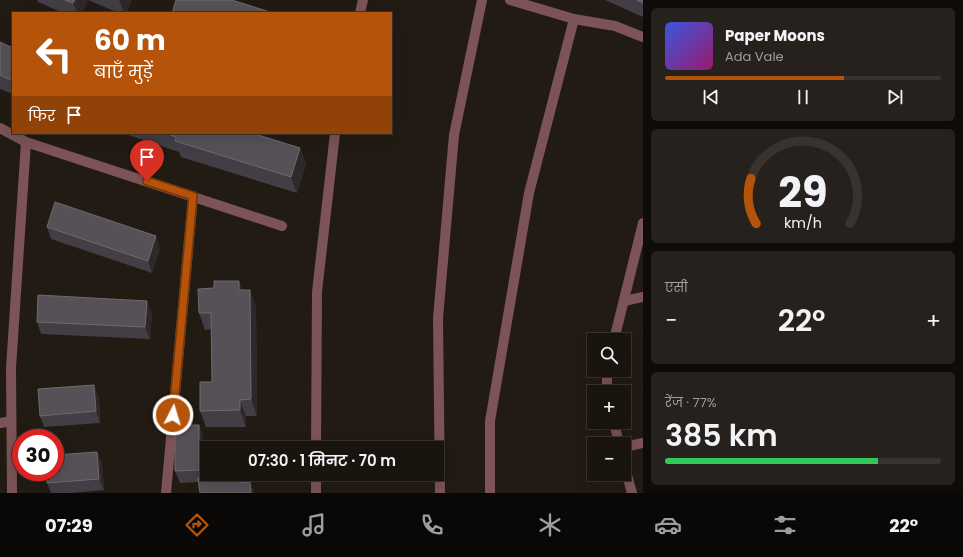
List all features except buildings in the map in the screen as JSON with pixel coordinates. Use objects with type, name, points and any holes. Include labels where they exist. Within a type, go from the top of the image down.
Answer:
[{"type":"street","points":[[360,12],[363,0]]},
{"type":"street","points":[[440,493],[439,310],[454,135],[482,0]]},
{"type":"street","points":[[510,0],[574,19],[615,26],[643,37]]},
{"type":"street","points":[[490,493],[490,421],[529,193],[574,19]]},
{"type":"street","points":[[0,128],[26,142],[282,226]]},
{"type":"street","points":[[316,441],[317,292],[335,134]]},
{"type":"street","points":[[12,493],[11,368],[26,142]]},
{"type":"street","points":[[166,493],[193,196]]},
{"type":"street","points":[[616,333],[643,223]]},
{"type":"street","points":[[624,301],[643,297]]},
{"type":"street","points":[[0,423],[11,421]]},
{"type":"street","points":[[631,446],[643,444]]},
{"type":"street","points":[[316,481],[316,493]]},
{"type":"street","points":[[629,481],[632,493]]},
{"type":"route","points":[[147,181],[193,196],[173,415]]}]
